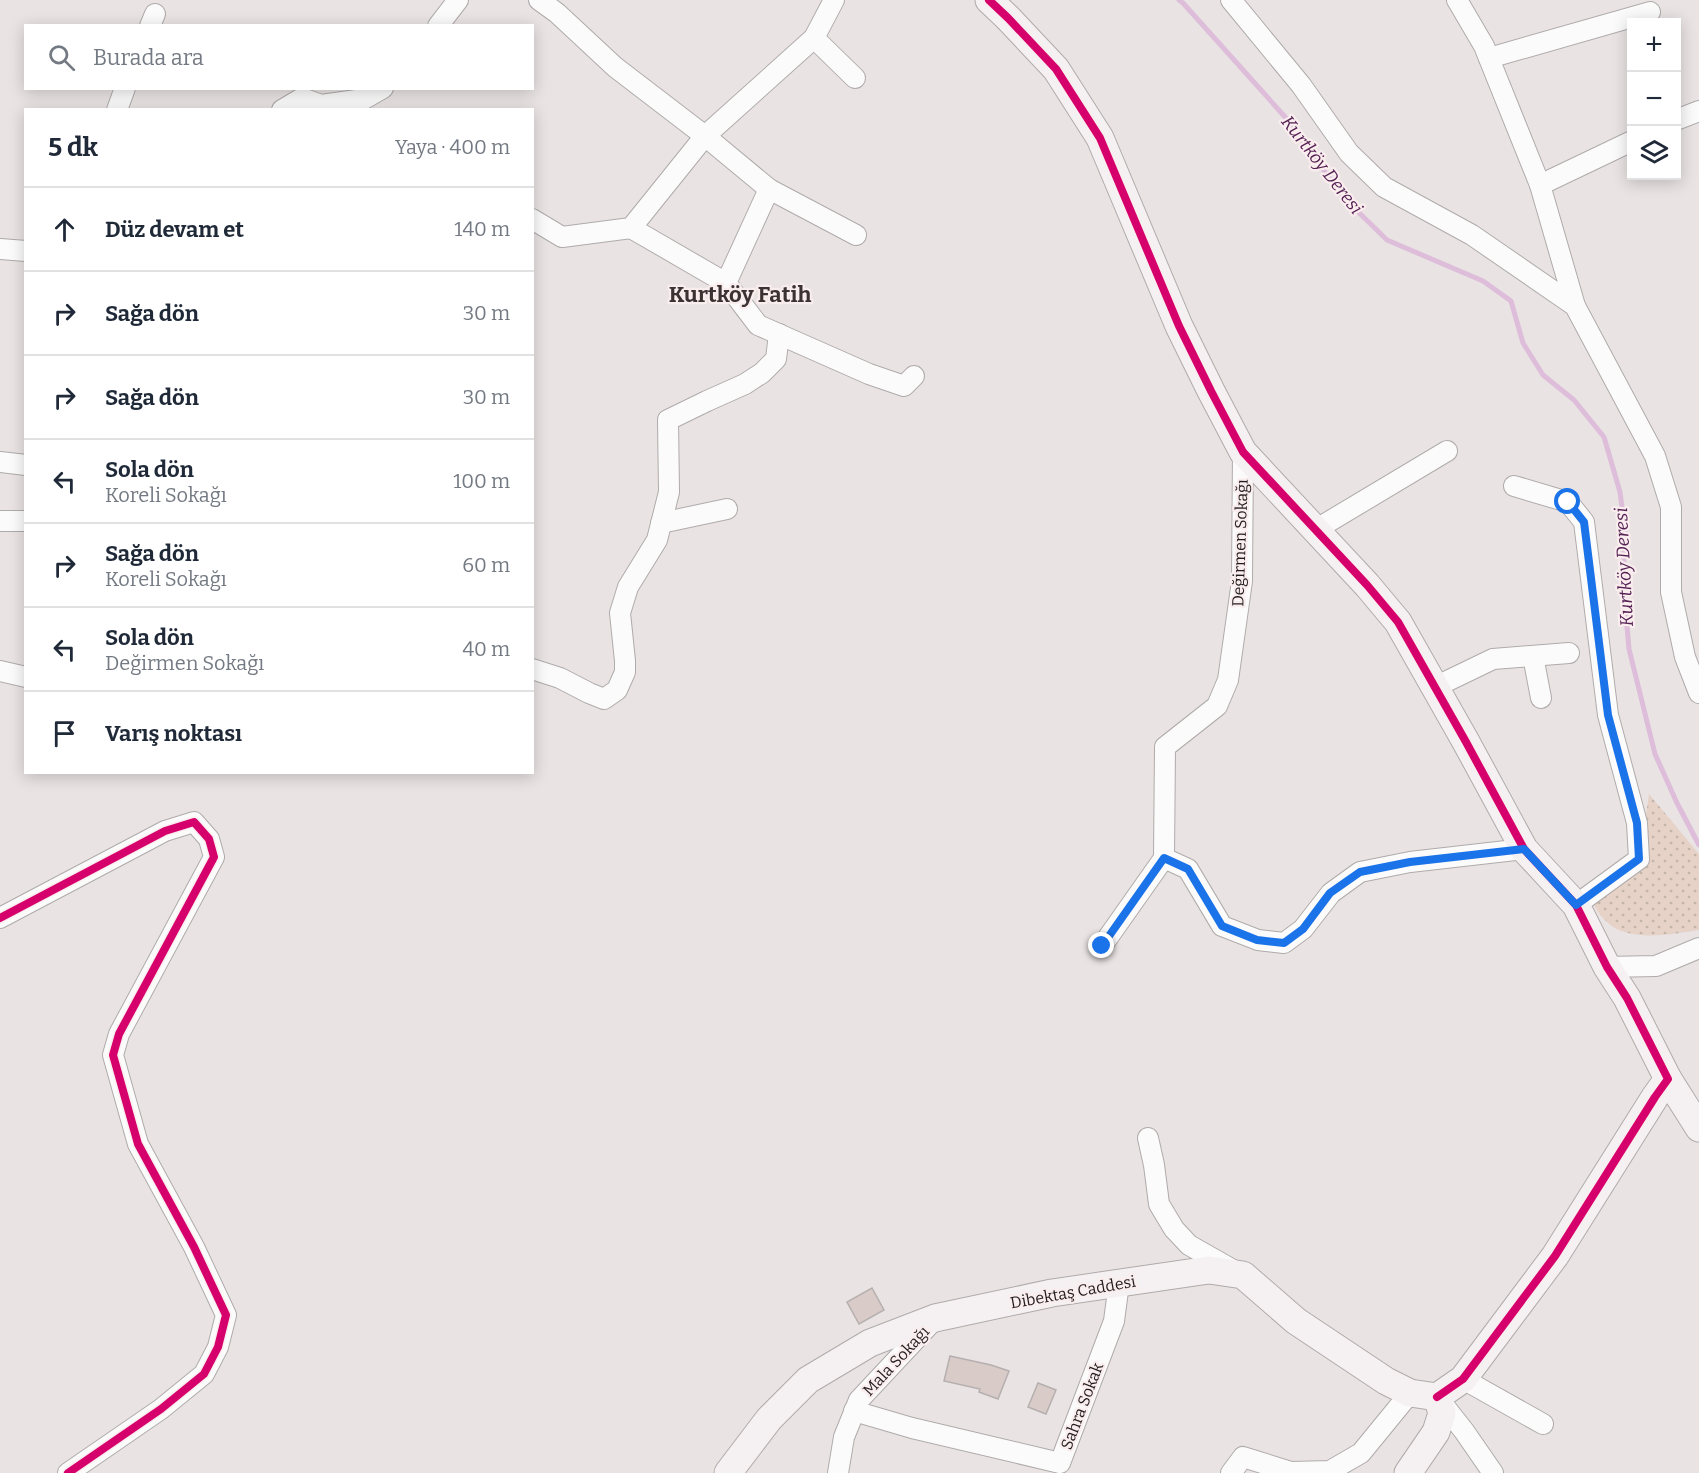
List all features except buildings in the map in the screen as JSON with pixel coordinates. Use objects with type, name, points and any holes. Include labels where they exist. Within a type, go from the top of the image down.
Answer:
[{"type":"street","points":[[440,24],[458,0]]},
{"type":"street","points":[[539,0],[557,13],[615,67],[705,136],[769,189],[856,235]]},
{"type":"street","points":[[631,228],[705,136],[814,38],[834,0]]},
{"type":"street","points":[[988,0],[1056,69],[1100,138],[1179,326],[1243,452],[1367,585],[1398,622],[1524,849],[1576,905],[1668,1079],[1699,1128]]},
{"type":"street","points":[[1231,0],[1301,85],[1349,153],[1384,187],[1472,235],[1575,306]]},
{"type":"street","points":[[1457,0],[1484,45],[1540,185],[1575,306],[1655,456],[1671,507],[1671,592],[1685,657],[1699,691]]},
{"type":"street","points":[[1489,58],[1650,12]]},
{"type":"street","points":[[814,38],[855,78]]},
{"type":"street","points":[[118,108],[124,90]]},
{"type":"street","points":[[285,108],[302,98],[321,105],[364,99],[380,90]]},
{"type":"street","points":[[1681,118],[1699,111]]},
{"type":"street","points":[[1540,185],[1627,143]]},
{"type":"street","points":[[726,284],[769,189]]},
{"type":"street","points":[[534,220],[562,237],[631,228],[726,284],[758,325],[868,374],[904,386],[914,376]]},
{"type":"street","points":[[0,249],[24,251]]},
{"type":"street","points":[[534,670],[560,678],[604,699],[617,690],[625,672],[620,613],[628,587],[657,540],[669,492],[668,420],[745,384],[762,373],[776,359],[779,334]]},
{"type":"street","points":[[1315,530],[1447,451]]},
{"type":"street","name":"Değirmen Sokağı","points":[[1164,858],[1165,747],[1217,706],[1228,680],[1242,581],[1243,452]]},
{"type":"street","points":[[0,462],[24,465]]},
{"type":"street","points":[[1514,486],[1568,502],[1584,522],[1608,715],[1637,823],[1639,859],[1576,905]]},
{"type":"street","points":[[661,523],[727,509]]},
{"type":"street","points":[[0,521],[24,521]]},
{"type":"street","points":[[1435,687],[1493,659],[1569,653]]},
{"type":"street","points":[[1533,656],[1541,698]]},
{"type":"street","points":[[0,671],[24,677]]},
{"type":"street","points":[[0,918],[165,831],[194,822],[209,839],[214,857],[119,1034],[113,1055],[138,1144],[194,1247],[225,1315],[218,1347],[204,1374],[161,1409],[68,1473]]},
{"type":"street","points":[[1102,946],[1164,858],[1188,869],[1222,926],[1257,940],[1284,943],[1303,929],[1330,893],[1360,872],[1410,862],[1524,849]]},
{"type":"street","points":[[1607,967],[1656,966],[1699,948]]},
{"type":"street","points":[[1437,1397],[1463,1379],[1555,1256],[1668,1079]]},
{"type":"street","points":[[1148,1138],[1160,1204],[1174,1228],[1189,1245],[1244,1275],[1296,1321],[1386,1381],[1410,1393],[1437,1397],[1493,1473]]},
{"type":"street","name":"Dibektaş Caddesi","points":[[728,1473],[769,1419],[808,1380],[870,1343],[935,1318],[1052,1293],[1209,1270],[1244,1275]]},
{"type":"street","name":"Sahra Sokak","points":[[854,1412],[1060,1463],[1114,1321],[1119,1283]]},
{"type":"street","name":"Mala Sokağı","points":[[838,1473],[844,1437],[859,1400],[935,1318]]},
{"type":"street","points":[[1463,1379],[1544,1424]]},
{"type":"street","points":[[1231,1473],[1243,1457],[1291,1472],[1330,1471],[1360,1453],[1410,1393]]},
{"type":"street","points":[[1408,1473],[1436,1432],[1442,1413],[1437,1397]]},
{"type":"shaded area","points":[[1649,794],[1699,854],[1699,930],[1651,935],[1627,933],[1616,929],[1604,920],[1591,899],[1642,843]]},
{"type":"waterway","name":"Kurtköy Deresi","points":[[1179,0],[1286,118],[1344,198],[1387,240],[1483,281],[1511,301],[1523,343],[1543,375],[1574,400],[1604,437],[1620,492],[1625,530],[1623,581],[1629,649],[1655,754],[1699,845]]},
{"type":"cycle path","points":[[989,0],[1056,69],[1100,138],[1179,326],[1243,452],[1367,585],[1398,622],[1524,849],[1576,905],[1668,1079],[1555,1256],[1463,1379],[1437,1397]]},
{"type":"cycle path","points":[[0,918],[165,831],[194,822],[209,839],[214,857],[119,1034],[113,1055],[138,1144],[194,1247],[226,1315],[218,1347],[204,1374],[161,1409],[68,1473]]},
{"type":"district","name":"Kurtköy Fatih","points":[[740,294]]},
{"type":"route","points":[[1102,946],[1164,858],[1188,869],[1222,926],[1257,940],[1284,943],[1303,929],[1330,893],[1360,872],[1410,862],[1524,849],[1576,905],[1639,859],[1637,823],[1608,715],[1584,522],[1568,502]]}]
